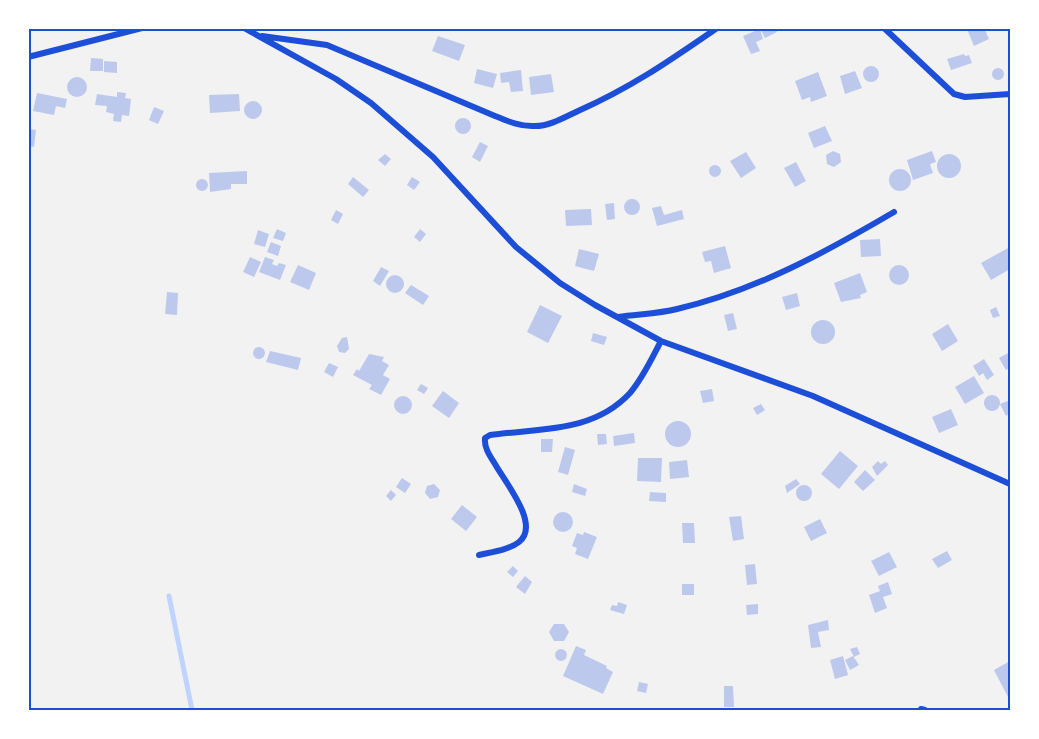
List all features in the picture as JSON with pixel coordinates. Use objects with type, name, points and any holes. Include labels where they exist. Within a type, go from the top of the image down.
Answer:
[{"type":"street","points":[[28,57],[142,28]]},
{"type":"street","points":[[243,28],[336,79],[371,103],[433,157],[516,247],[560,283],[661,341],[813,396],[1011,484]]},
{"type":"street","points":[[256,35],[327,45],[495,116],[518,124],[535,126],[553,122],[615,95],[653,74],[717,28]]},
{"type":"street","points":[[884,28],[954,94],[965,97],[1011,94]]},
{"type":"street","points":[[618,316],[674,310],[755,284],[858,233],[894,212]]},
{"type":"street","points":[[479,555],[511,546],[525,536],[528,528],[524,514],[488,453],[485,442],[488,436],[582,424],[608,413],[631,392],[661,341]]},
{"type":"building","points":[[760,28],[775,28],[777,32],[765,38]]},
{"type":"building","points":[[984,28],[989,39],[974,46],[967,29]]},
{"type":"building","points":[[760,29],[763,39],[756,42],[760,51],[751,54],[743,36]]},
{"type":"building","points":[[438,36],[465,45],[459,61],[432,51]]},
{"type":"building","points":[[964,54],[969,55],[972,63],[951,70],[947,59]]},
{"type":"building","points":[[91,58],[103,59],[103,71],[90,71]]},
{"type":"building","points":[[104,61],[117,62],[117,73],[104,72]]},
{"type":"building","points":[[871,66],[877,68],[879,74],[877,80],[871,82],[865,80],[863,74],[865,68]]},
{"type":"building","points":[[998,68],[1004,74],[998,80],[992,74]]},
{"type":"building","points":[[477,69],[497,74],[493,88],[474,83]]},
{"type":"building","points":[[521,70],[523,91],[511,92],[509,82],[501,83],[500,73]]},
{"type":"building","points":[[855,71],[862,88],[845,94],[840,76]]},
{"type":"building","points":[[818,72],[827,96],[811,102],[810,97],[802,100],[795,81]]},
{"type":"building","points":[[551,74],[554,92],[531,95],[529,77]]},
{"type":"building","points":[[77,77],[84,80],[87,87],[84,94],[77,97],[70,94],[67,87],[70,80]]},
{"type":"building","points":[[117,92],[126,93],[125,98],[131,99],[129,116],[122,115],[121,122],[113,121],[114,114],[106,112],[107,106],[95,105],[97,94],[117,97]]},
{"type":"building","points":[[37,93],[67,99],[65,108],[56,106],[54,115],[33,111]]},
{"type":"building","points":[[239,94],[240,111],[210,113],[209,95]]},
{"type":"building","points":[[249,101],[257,101],[262,106],[260,117],[249,119],[244,114],[244,106]]},
{"type":"building","points":[[154,107],[164,111],[158,124],[149,120]]},
{"type":"building","points":[[460,118],[466,118],[471,126],[469,132],[460,134],[455,129],[455,123]]},
{"type":"building","points":[[825,126],[832,141],[814,148],[808,133]]},
{"type":"building","points":[[28,129],[36,130],[34,147],[28,146]]},
{"type":"building","points":[[480,142],[488,146],[480,162],[472,157]]},
{"type":"building","points":[[833,151],[840,154],[841,162],[834,167],[827,164],[826,155]]},
{"type":"building","points":[[932,151],[936,162],[930,164],[933,173],[913,180],[907,160]]},
{"type":"building","points":[[746,152],[756,168],[741,178],[730,161]]},
{"type":"building","points":[[385,154],[391,159],[385,166],[378,160]]},
{"type":"building","points":[[949,154],[957,158],[961,166],[957,174],[949,178],[941,174],[937,166],[941,158]]},
{"type":"building","points":[[796,162],[806,181],[795,187],[784,168]]},
{"type":"building","points":[[717,165],[720,166],[720,176],[713,177],[710,176],[709,169],[710,166]]},
{"type":"building","points":[[900,169],[908,172],[911,180],[908,188],[900,191],[892,188],[889,180],[892,172]]},
{"type":"building","points":[[247,171],[247,184],[231,184],[231,189],[210,192],[209,173]]},
{"type":"building","points":[[353,177],[369,190],[363,197],[348,184]]},
{"type":"building","points":[[412,177],[420,182],[414,190],[407,185]]},
{"type":"building","points":[[204,179],[208,185],[204,191],[200,191],[196,183]]},
{"type":"building","points":[[632,199],[638,201],[640,207],[638,213],[632,215],[626,213],[624,207],[626,201]]},
{"type":"building","points":[[614,203],[615,219],[607,220],[605,204]]},
{"type":"building","points":[[661,206],[664,215],[682,210],[684,219],[657,226],[652,208]]},
{"type":"building","points":[[591,209],[592,225],[566,226],[565,210]]},
{"type":"building","points":[[336,210],[343,214],[338,224],[331,220]]},
{"type":"building","points":[[277,229],[286,233],[283,241],[273,238]]},
{"type":"building","points":[[420,229],[426,234],[420,242],[414,237]]},
{"type":"building","points":[[258,230],[269,234],[265,247],[254,244]]},
{"type":"building","points":[[880,239],[881,256],[861,257],[860,240]]},
{"type":"building","points":[[271,242],[281,246],[278,256],[267,252]]},
{"type":"building","points":[[725,246],[731,268],[714,273],[711,261],[705,262],[702,252]]},
{"type":"building","points":[[1008,248],[1010,269],[991,280],[981,263]]},
{"type":"building","points":[[579,249],[599,254],[594,271],[575,266]]},
{"type":"building","points":[[250,257],[261,262],[254,277],[243,272]]},
{"type":"building","points":[[265,257],[274,260],[272,264],[277,266],[279,263],[286,265],[280,280],[259,272]]},
{"type":"building","points":[[298,265],[316,273],[309,290],[290,282]]},
{"type":"building","points":[[899,265],[906,268],[909,275],[906,282],[899,285],[892,282],[889,275],[892,268]]},
{"type":"building","points":[[381,267],[389,271],[380,286],[373,281]]},
{"type":"building","points":[[860,273],[867,292],[860,295],[861,298],[841,302],[834,283]]},
{"type":"building","points":[[395,275],[401,278],[404,284],[401,290],[395,293],[389,290],[386,284],[389,278]]},
{"type":"building","points":[[411,285],[429,296],[423,305],[405,293]]},
{"type":"building","points":[[167,292],[178,293],[177,315],[165,314]]},
{"type":"building","points":[[797,293],[800,306],[786,310],[782,297]]},
{"type":"building","points":[[540,305],[562,316],[548,343],[527,332]]},
{"type":"building","points":[[996,307],[1000,316],[993,318],[990,310]]},
{"type":"building","points":[[733,313],[737,329],[728,331],[724,315]]},
{"type":"building","points":[[823,320],[831,324],[835,332],[831,340],[823,344],[815,340],[811,332],[815,324]]},
{"type":"building","points":[[948,324],[958,341],[942,351],[932,334]]},
{"type":"building","points":[[593,333],[607,337],[604,345],[591,341]]},
{"type":"building","points":[[347,337],[349,349],[345,353],[339,352],[337,346],[342,338]]},
{"type":"building","points":[[261,347],[265,353],[261,359],[257,359],[253,351]]},
{"type":"building","points":[[270,351],[301,358],[298,370],[266,362]]},
{"type":"building","points":[[1010,352],[1010,367],[1006,370],[999,358]]},
{"type":"building","points":[[369,354],[384,357],[382,361],[389,365],[383,375],[390,379],[381,395],[369,389],[372,385],[353,375],[357,369],[359,371]]},
{"type":"building","points":[[984,359],[994,375],[987,380],[983,373],[979,376],[973,366]]},
{"type":"building","points":[[329,363],[338,367],[333,377],[324,372]]},
{"type":"building","points":[[974,376],[984,393],[965,404],[955,387]]},
{"type":"building","points":[[421,384],[428,388],[424,394],[417,390]]},
{"type":"building","points":[[712,389],[714,401],[703,403],[700,391]]},
{"type":"building","points":[[443,391],[459,403],[449,418],[432,406]]},
{"type":"building","points":[[989,395],[995,395],[1000,403],[998,409],[989,411],[984,406],[984,400]]},
{"type":"building","points":[[403,396],[409,399],[412,405],[409,411],[403,414],[397,411],[394,405],[397,399]]},
{"type":"building","points":[[1010,400],[1010,413],[1006,416],[1000,404]]},
{"type":"building","points":[[761,404],[765,410],[757,415],[753,408]]},
{"type":"building","points":[[951,409],[958,425],[939,433],[932,417]]},
{"type":"building","points":[[678,421],[687,425],[691,434],[687,443],[678,447],[669,443],[665,434],[669,425]]},
{"type":"building","points":[[634,433],[635,443],[614,446],[613,436]]},
{"type":"building","points":[[597,434],[606,434],[607,444],[598,445]]},
{"type":"building","points":[[541,439],[553,439],[552,452],[541,452]]},
{"type":"building","points":[[565,447],[575,450],[568,475],[558,472]]},
{"type":"building","points":[[840,451],[858,466],[839,489],[821,474]]},
{"type":"building","points":[[638,458],[662,458],[661,482],[637,481]]},
{"type":"building","points":[[687,460],[689,477],[670,479],[669,462]]},
{"type":"building","points":[[878,461],[881,464],[885,461],[888,465],[877,476],[872,467]]},
{"type":"building","points":[[865,470],[875,480],[863,491],[854,482]]},
{"type":"building","points":[[402,478],[411,484],[405,493],[396,487]]},
{"type":"building","points":[[796,479],[800,484],[787,493],[785,486]]},
{"type":"building","points":[[434,484],[440,490],[438,497],[430,499],[425,493],[427,486]]},
{"type":"building","points":[[574,484],[587,489],[585,496],[572,492]]},
{"type":"building","points":[[804,485],[812,493],[804,501],[796,493]]},
{"type":"building","points":[[391,490],[396,495],[391,501],[386,496]]},
{"type":"building","points":[[650,492],[666,493],[666,502],[649,501]]},
{"type":"building","points":[[462,505],[477,517],[466,531],[451,519]]},
{"type":"building","points":[[563,512],[570,515],[573,522],[570,529],[563,532],[556,529],[553,522],[556,515]]},
{"type":"building","points":[[741,516],[744,539],[733,541],[729,517]]},
{"type":"building","points":[[820,519],[827,533],[811,541],[804,527]]},
{"type":"building","points":[[682,523],[694,523],[695,543],[683,543]]},
{"type":"building","points":[[584,532],[597,537],[588,559],[575,554],[577,548],[572,546],[577,533],[583,535]]},
{"type":"building","points":[[947,551],[952,560],[938,568],[932,559]]},
{"type":"building","points":[[889,552],[897,567],[879,576],[871,561]]},
{"type":"building","points":[[755,564],[757,584],[747,585],[745,565]]},
{"type":"building","points":[[513,566],[518,571],[513,577],[507,572]]},
{"type":"building","points":[[525,576],[532,582],[525,594],[516,587]]},
{"type":"building","points":[[888,582],[892,594],[883,597],[887,608],[875,613],[869,595],[880,591],[878,586]]},
{"type":"building","points":[[682,584],[694,584],[694,595],[682,595]]},
{"type":"building","points":[[618,602],[627,605],[624,614],[610,610],[612,605],[617,606]]},
{"type":"building","points":[[758,604],[758,614],[747,615],[746,605]]},
{"type":"building","points":[[828,620],[829,630],[818,632],[821,647],[811,648],[808,625]]},
{"type":"building","points":[[554,624],[564,624],[569,632],[564,641],[554,641],[549,632]]},
{"type":"building","points":[[576,646],[586,650],[584,655],[607,666],[606,668],[613,672],[603,694],[563,676]]},
{"type":"building","points":[[857,647],[860,654],[854,657],[850,649]]},
{"type":"building","points":[[561,649],[567,655],[561,661],[555,655]]},
{"type":"building","points":[[843,656],[848,675],[835,679],[830,660]]},
{"type":"building","points":[[853,656],[859,665],[850,670],[845,660]]},
{"type":"building","points":[[1010,661],[1010,696],[1008,697],[994,670]]},
{"type":"building","points":[[639,682],[648,684],[646,693],[637,691]]},
{"type":"building","points":[[724,686],[733,686],[734,707],[724,707]]},
{"type":"waterway","points":[[169,596],[192,710]]}]
